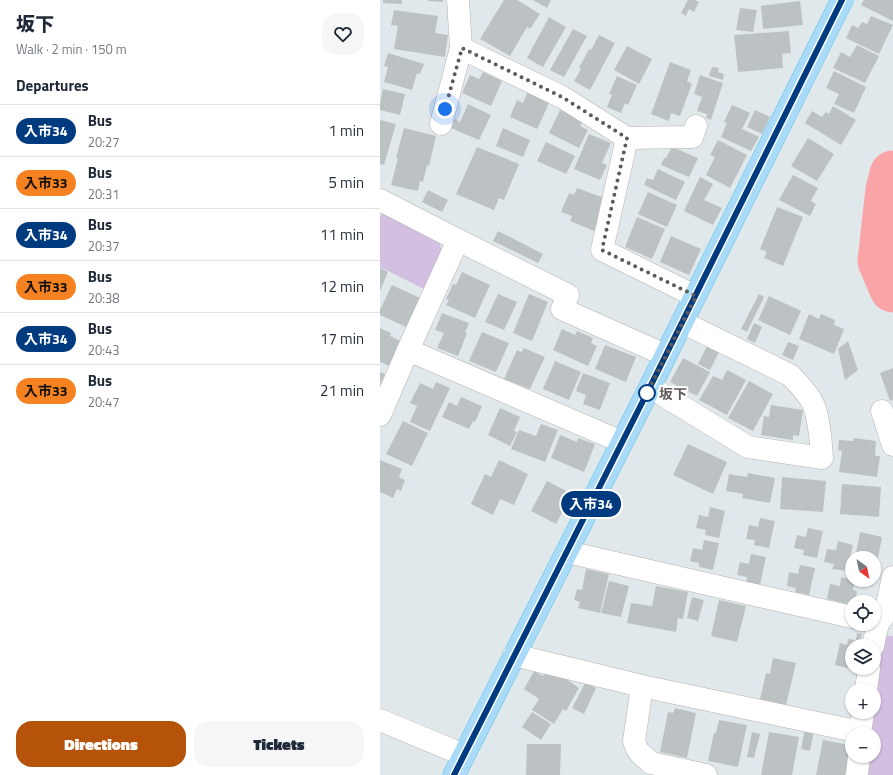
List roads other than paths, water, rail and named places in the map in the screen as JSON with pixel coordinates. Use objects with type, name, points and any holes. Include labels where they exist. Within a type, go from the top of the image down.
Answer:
[{"type":"main road","points":[[454,775],[696,296],[842,0]]},
{"type":"street","points":[[441,124],[462,48],[458,0]]},
{"type":"street","points":[[462,48],[562,97],[627,138],[692,137],[696,126]]},
{"type":"street","points":[[627,138],[602,250],[696,296]]},
{"type":"street","points":[[380,200],[568,295],[562,309],[665,355]]},
{"type":"street","points":[[380,415],[458,240]]},
{"type":"street","points":[[650,387],[748,447],[822,458],[819,426],[815,408],[803,388],[790,375],[682,322]]},
{"type":"street","points":[[408,350],[622,442]]},
{"type":"street","points":[[882,411],[893,445]]},
{"type":"street","points":[[566,552],[845,615]]},
{"type":"street","points":[[881,618],[885,614],[893,577]]},
{"type":"street","points":[[514,655],[642,686],[861,726]]},
{"type":"street","points":[[642,686],[634,741],[637,749],[651,763],[706,775]]},
{"type":"street","points":[[380,720],[464,755]]},
{"type":"street","points":[[858,763],[858,775]]},
{"type":"waterway","points":[[893,174],[889,190],[881,261],[893,289]]},
{"type":"place","name":"坂下","points":[[647,393]]}]
